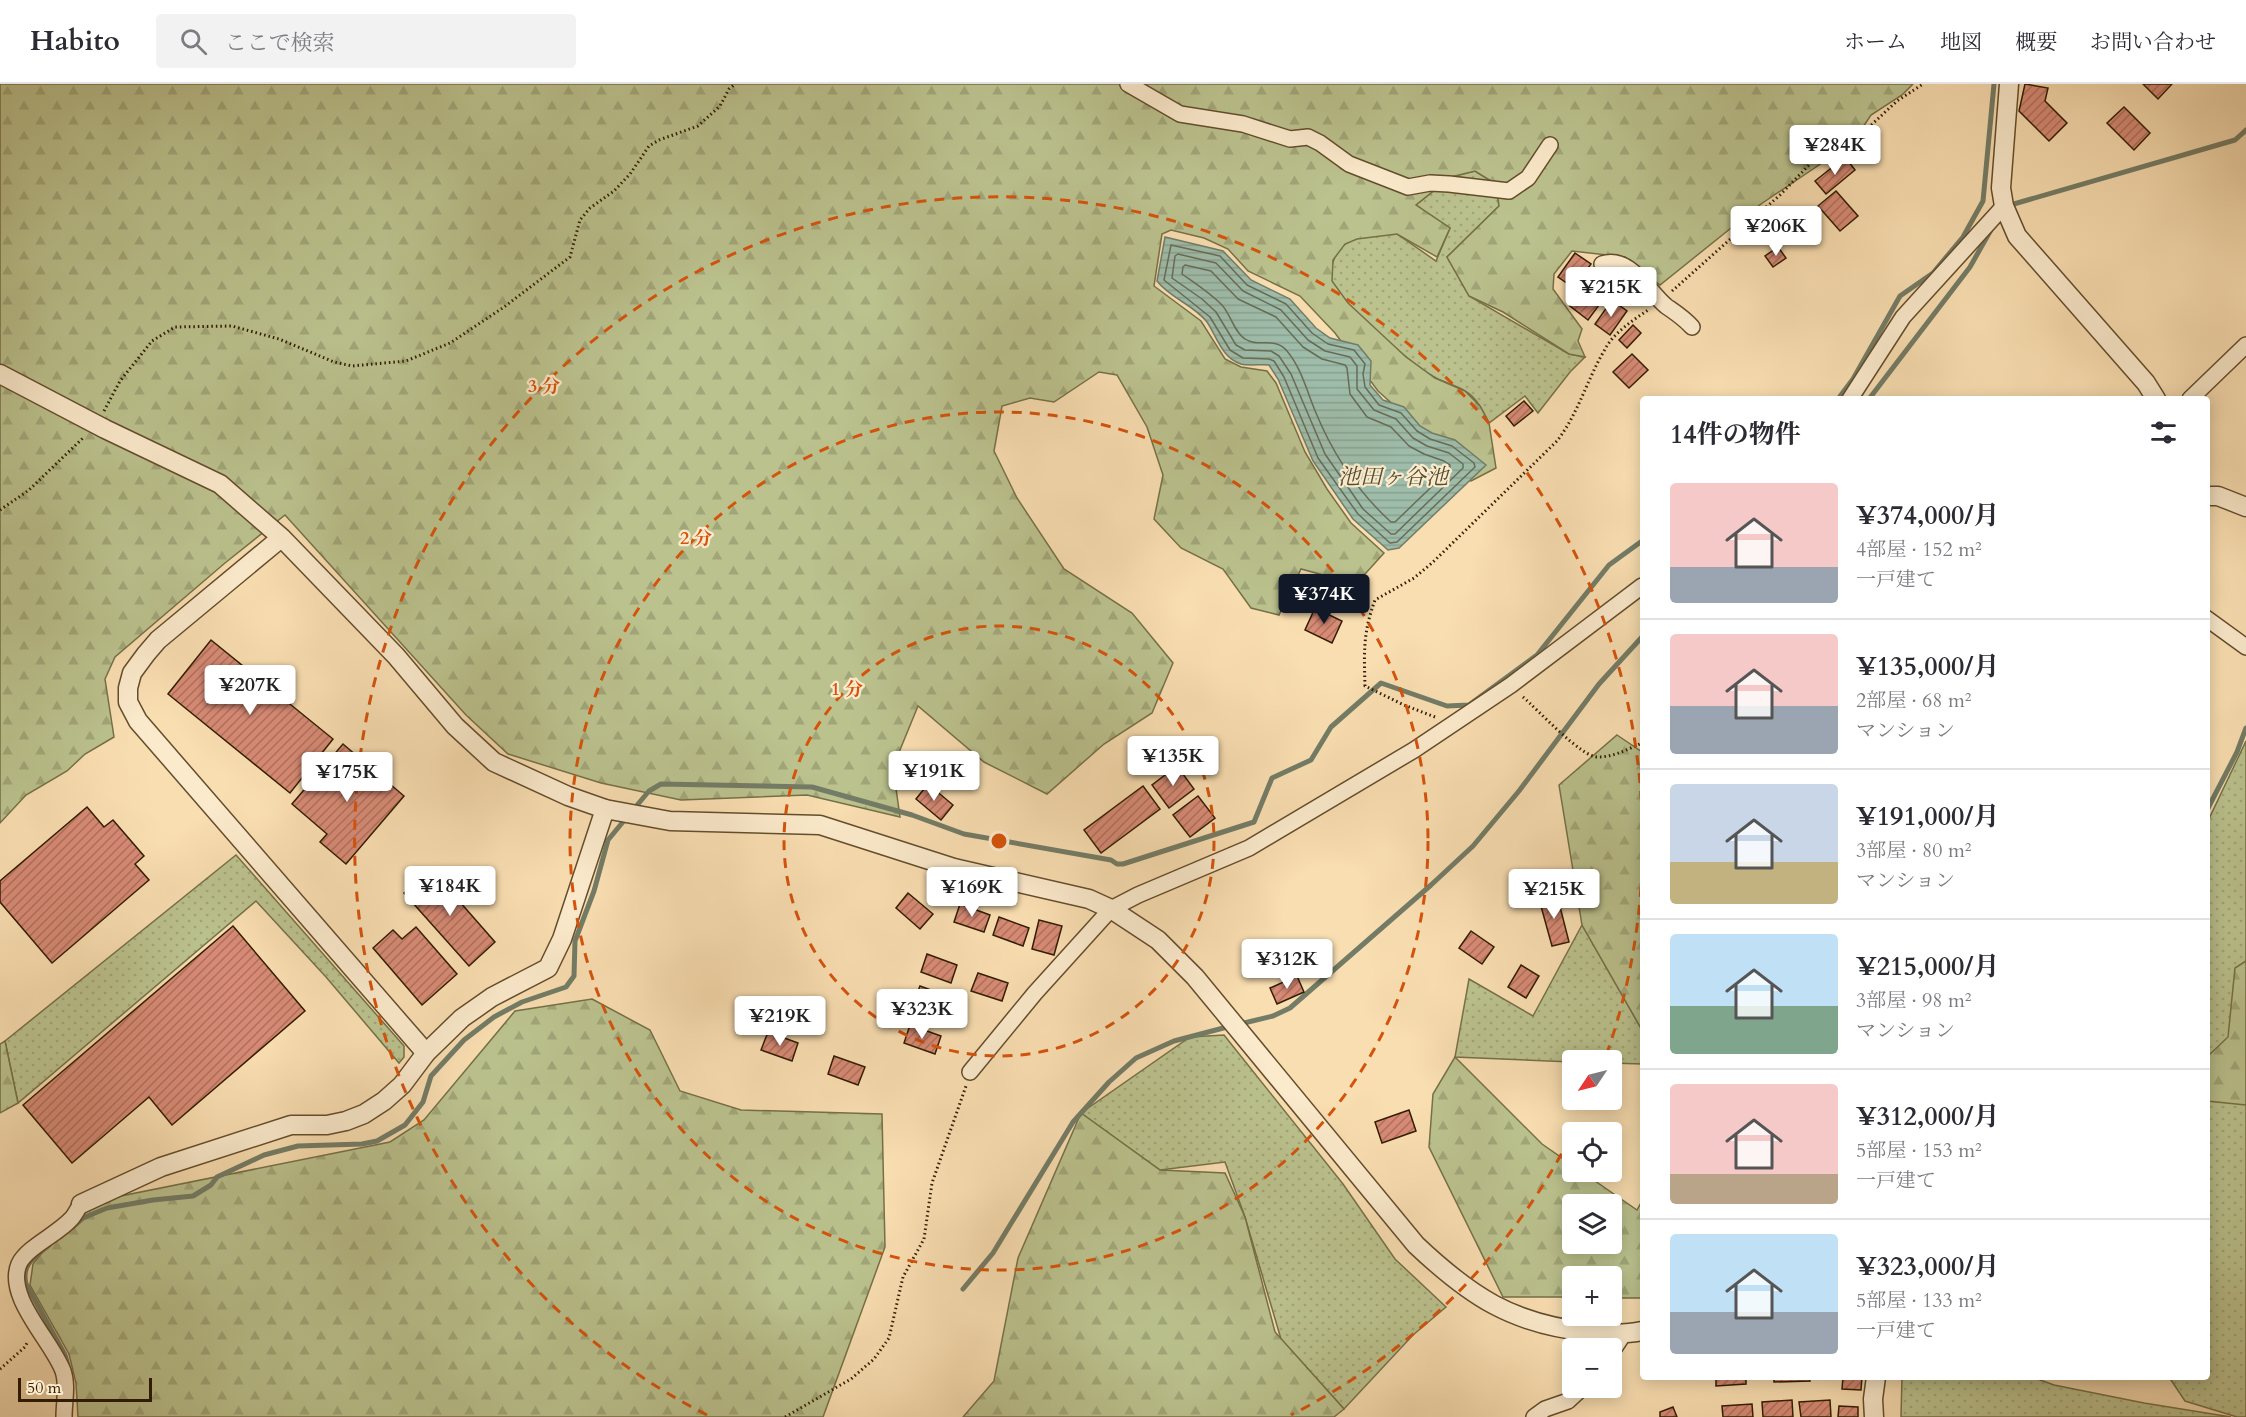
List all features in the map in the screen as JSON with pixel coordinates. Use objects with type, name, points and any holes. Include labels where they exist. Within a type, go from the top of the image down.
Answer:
[{"type":"street","points":[[1128,84],[1180,114],[1243,124],[1290,139],[1308,137],[1349,164],[1408,187],[1430,183],[1509,191],[1528,178],[1550,145]]},
{"type":"street","points":[[2008,84],[2001,188],[2004,206],[2017,236],[2155,396]]},
{"type":"street","points":[[1852,396],[1903,317],[2004,206]]},
{"type":"street","points":[[1602,264],[1609,262],[1618,264],[1650,287],[1661,300],[1692,327]]},
{"type":"street","points":[[2193,396],[2246,345]]},
{"type":"street","points":[[0,375],[220,484],[259,516],[281,538],[396,656],[455,726],[494,762],[568,796],[605,809],[670,821],[820,825],[954,868],[1089,899],[1112,909],[1158,940],[1195,976],[1416,1245],[1446,1272],[1483,1300],[1529,1321],[1571,1330],[1623,1335],[1640,1331]]},
{"type":"street","points":[[2210,496],[2218,496],[2246,507]]},
{"type":"street","points":[[281,538],[158,640],[132,673],[128,688],[128,702],[138,721],[426,1053]]},
{"type":"street","points":[[970,1072],[1035,993],[1112,909],[1138,895],[1249,848],[1414,750],[1511,685],[1640,588]]},
{"type":"street","points":[[2210,621],[2246,647]]},
{"type":"street","points":[[64,1417],[64,1375],[42,1332],[32,1320],[20,1294],[16,1277],[20,1263],[26,1256],[71,1219],[81,1203],[161,1167],[291,1125],[327,1125],[364,1114],[384,1101],[402,1085],[426,1053],[462,1018],[492,997],[548,968],[562,939],[605,809]]},
{"type":"street","points":[[1875,1417],[1873,1399],[1876,1380]]},
{"type":"street","points":[[1534,1417],[1545,1409],[1571,1398]]},
{"type":"path","points":[[0,510],[29,490],[97,425],[120,381],[152,341],[175,327],[232,326],[279,339],[334,362],[352,366],[406,361],[450,343],[504,307],[570,257],[580,220],[590,208],[622,183],[649,146],[698,126],[720,106],[729,89],[735,84]]},
{"type":"path","points":[[1454,724],[1404,705],[1365,686],[1363,646],[1366,625],[1376,600],[1414,578],[1432,563],[1557,441],[1566,430],[1605,348],[1626,325],[1661,300],[1781,194],[1812,162],[1853,142],[1897,101],[1923,84]]},
{"type":"path","points":[[1511,685],[1581,751],[1595,758],[1612,756],[1640,744]]},
{"type":"path","points":[[785,1417],[851,1379],[874,1359],[889,1338],[903,1277],[924,1239],[932,1183],[970,1072]]},
{"type":"path","points":[[0,1369],[25,1347],[31,1334],[32,1320]]},
{"type":"green space","points":[[0,84],[1913,84],[1902,95],[1871,115],[1853,142],[1761,204],[1660,285],[1625,257],[1572,251],[1554,274],[1553,289],[1582,329],[1578,341],[1585,357],[1569,354],[1503,312],[1469,296],[1447,257],[1499,206],[1496,184],[1475,171],[1451,177],[1416,205],[1450,228],[1437,257],[1397,234],[1357,239],[1345,244],[1333,260],[1332,281],[1348,303],[1406,357],[1435,378],[1465,391],[1480,406],[1489,423],[1496,468],[1471,481],[1446,443],[1419,428],[1378,391],[1335,333],[1300,296],[1248,271],[1228,249],[1204,238],[1171,230],[1162,234],[1154,286],[1201,321],[1225,359],[1241,367],[1267,371],[1276,383],[1305,452],[1327,489],[1351,523],[1384,553],[1356,584],[1301,569],[1279,615],[1251,608],[1223,569],[1181,548],[1154,519],[1163,475],[1147,427],[1117,375],[1099,372],[1054,402],[1030,398],[1002,406],[994,451],[1017,498],[1064,569],[1132,613],[1173,663],[1152,713],[1104,744],[1047,794],[984,762],[918,706],[893,767],[900,817],[807,795],[681,800],[601,783],[508,754],[466,715],[285,515],[115,657],[105,679],[114,737],[85,754],[67,771],[26,795],[0,823]]},
{"type":"green space","points":[[1475,171],[1496,184],[1499,206],[1447,257],[1469,296],[1569,354],[1585,357],[1570,372],[1538,413],[1525,396],[1489,423],[1473,397],[1458,387],[1436,378],[1379,334],[1338,292],[1331,277],[1333,262],[1341,248],[1349,241],[1362,237],[1397,234],[1436,261],[1450,228],[1416,205],[1451,177]]},
{"type":"green space","points":[[1617,735],[1640,751],[1640,1026],[1582,925],[1559,785]]},
{"type":"green space","points":[[2246,741],[2246,1417],[2237,1417],[2185,1401],[2171,1380],[2210,1380],[2210,817]]},
{"type":"green space","points":[[236,855],[404,1046],[404,1057],[399,1063],[326,977],[256,901],[18,1103],[5,1041]]},
{"type":"green space","points":[[1582,925],[1640,1026],[1640,1064],[1622,1063],[1622,1050],[1562,1050],[1562,1062],[1455,1057],[1469,979],[1533,1016]]},
{"type":"green space","points":[[2246,961],[2246,1105],[2210,1101],[2210,1054],[2228,1037],[2235,968]]},
{"type":"green space","points":[[592,999],[650,1030],[680,1091],[741,1110],[882,1114],[885,1247],[823,1417],[78,1417],[76,1383],[69,1354],[30,1285],[33,1264],[81,1204],[390,1142],[424,1120],[515,1011]]},
{"type":"green space","points":[[1224,1035],[1343,1184],[1395,1259],[1446,1307],[1413,1335],[1344,1409],[1281,1339],[1245,1217],[1225,1162],[1160,1170],[1081,1113],[1190,1037]]},
{"type":"green space","points":[[5,1041],[18,1103],[0,1113],[0,1044]]},
{"type":"green space","points":[[1455,1057],[1542,1144],[1562,1158],[1562,1182],[1596,1182],[1614,1194],[1562,1194],[1562,1254],[1622,1254],[1622,1200],[1637,1210],[1640,1205],[1640,1298],[1622,1298],[1622,1266],[1562,1266],[1562,1297],[1503,1297],[1429,1147],[1433,1094]]},
{"type":"green space","points":[[1081,1113],[1160,1170],[1225,1173],[1245,1217],[1275,1332],[1344,1409],[1334,1417],[963,1417],[994,1381],[1018,1258]]},
{"type":"green space","points":[[1902,1380],[2040,1380],[2054,1385],[2144,1403],[2231,1417],[1901,1417]]},
{"type":"water","name":"池田ヶ谷池","points":[[1165,237],[1223,251],[1251,280],[1290,299],[1316,328],[1330,338],[1358,345],[1371,361],[1370,385],[1383,400],[1404,407],[1420,426],[1432,433],[1455,440],[1486,465],[1399,548],[1388,550],[1353,519],[1313,461],[1278,379],[1269,365],[1244,365],[1234,361],[1225,352],[1202,316],[1168,292],[1157,281]]},
{"type":"building","points":[[2025,84],[2048,88],[2045,101],[2067,123],[2049,141],[2019,111]]},
{"type":"building","points":[[2143,84],[2172,84],[2158,99]]},
{"type":"building","points":[[2124,107],[2150,133],[2134,150],[2107,123]]},
{"type":"building","points":[[1864,138],[1873,150],[1862,159],[1854,147]]},
{"type":"building","points":[[1845,157],[1855,170],[1826,194],[1815,181]]},
{"type":"building","points":[[1836,191],[1858,216],[1840,231],[1818,206]]},
{"type":"building","points":[[1778,247],[1786,258],[1773,267],[1765,256]]},
{"type":"building","points":[[1575,253],[1591,264],[1574,288],[1558,277]]},
{"type":"building","points":[[1587,283],[1605,297],[1588,320],[1570,306]]},
{"type":"building","points":[[1612,300],[1627,311],[1610,335],[1595,324]]},
{"type":"building","points":[[1633,325],[1641,333],[1627,348],[1619,340]]},
{"type":"building","points":[[1632,354],[1648,370],[1629,388],[1613,372]]},
{"type":"building","points":[[1524,401],[1533,411],[1514,426],[1506,416]]},
{"type":"building","points":[[1315,608],[1342,621],[1332,643],[1305,630]]},
{"type":"building","points":[[211,640],[333,739],[290,793],[168,694]]},
{"type":"building","points":[[343,744],[404,796],[346,864],[320,842],[327,834],[292,804]]},
{"type":"building","points":[[1177,766],[1194,789],[1169,808],[1152,785]]},
{"type":"building","points":[[928,784],[953,805],[941,820],[916,799]]},
{"type":"building","points":[[1143,786],[1160,809],[1101,853],[1084,830]]},
{"type":"building","points":[[1198,796],[1215,818],[1190,837],[1173,815]]},
{"type":"building","points":[[87,807],[104,827],[113,820],[144,856],[135,864],[149,880],[52,963],[0,902],[0,881]]},
{"type":"building","points":[[431,869],[495,942],[469,966],[404,893]]},
{"type":"building","points":[[908,893],[933,914],[920,929],[896,908]]},
{"type":"building","points":[[1557,895],[1569,942],[1552,946],[1539,899]]},
{"type":"building","points":[[960,904],[990,915],[984,932],[954,922]]},
{"type":"building","points":[[999,917],[1029,928],[1023,946],[993,935]]},
{"type":"building","points":[[1039,920],[1062,926],[1054,955],[1032,949]]},
{"type":"building","points":[[233,926],[305,1011],[172,1125],[149,1097],[72,1163],[23,1105]]},
{"type":"building","points":[[416,927],[457,974],[422,1005],[373,948],[393,930],[402,939]]},
{"type":"building","points":[[1471,931],[1494,947],[1482,964],[1459,948]]},
{"type":"building","points":[[927,954],[957,965],[951,983],[921,972]]},
{"type":"building","points":[[1521,965],[1539,976],[1526,998],[1508,987]]},
{"type":"building","points":[[978,973],[1008,983],[1002,1001],[971,991]]},
{"type":"building","points":[[1297,976],[1304,992],[1277,1004],[1270,988]]},
{"type":"building","points":[[920,986],[950,997],[944,1015],[913,1004]]},
{"type":"building","points":[[910,1025],[941,1036],[935,1054],[904,1043]]},
{"type":"building","points":[[768,1032],[798,1043],[792,1061],[761,1050]]},
{"type":"building","points":[[834,1056],[865,1067],[858,1085],[828,1074]]},
{"type":"building","points":[[1409,1110],[1416,1131],[1382,1143],[1375,1122]]},
{"type":"building","points":[[1716,1380],[1746,1380],[1746,1384],[1716,1386]]},
{"type":"building","points":[[1774,1380],[1810,1381],[1774,1382]]},
{"type":"building","points":[[1843,1380],[1862,1380],[1861,1390],[1842,1389]]},
{"type":"building","points":[[1792,1400],[1793,1417],[1763,1417],[1762,1402]]},
{"type":"building","points":[[1830,1400],[1831,1417],[1801,1417],[1799,1402]]},
{"type":"building","points":[[1752,1404],[1753,1417],[1723,1417],[1722,1406]]},
{"type":"building","points":[[1839,1406],[1858,1407],[1858,1417],[1838,1417]]},
{"type":"building","points":[[1673,1407],[1677,1417],[1660,1417],[1660,1412]]},
{"type":"waterway","points":[[1840,396],[1853,379],[1900,296],[1933,273],[1963,237],[1983,201],[1994,84]]},
{"type":"waterway","points":[[2007,206],[2235,140],[2246,130]]},
{"type":"waterway","points":[[1871,396],[1970,267],[1992,228]]},
{"type":"waterway","points":[[633,810],[649,791],[661,784],[812,787],[912,815],[964,834],[1123,864],[1254,822],[1272,778],[1311,760],[1331,727],[1381,683],[1447,706],[1469,705],[1537,655],[1609,565],[1640,542]]},
{"type":"waterway","points":[[1240,1024],[1273,1016],[1290,1008],[1473,846],[1519,791],[1599,684],[1640,639]]},
{"type":"waterway","points":[[2210,804],[2237,752],[2246,728]]},
{"type":"waterway","points":[[73,1227],[83,1218],[107,1208],[193,1196],[211,1185],[217,1177],[264,1155],[298,1146],[362,1144],[377,1141],[405,1125],[423,1102],[431,1076],[464,1040],[494,1017],[522,1002],[566,987],[574,976],[575,941],[594,891],[608,840],[627,817]]},
{"type":"waterway","points":[[963,1289],[993,1253],[1073,1122],[1109,1082],[1136,1058],[1174,1041],[1231,1026]]},
{"type":"waterway","points":[[49,1245],[27,1266],[26,1284],[65,1355],[70,1373]]}]
